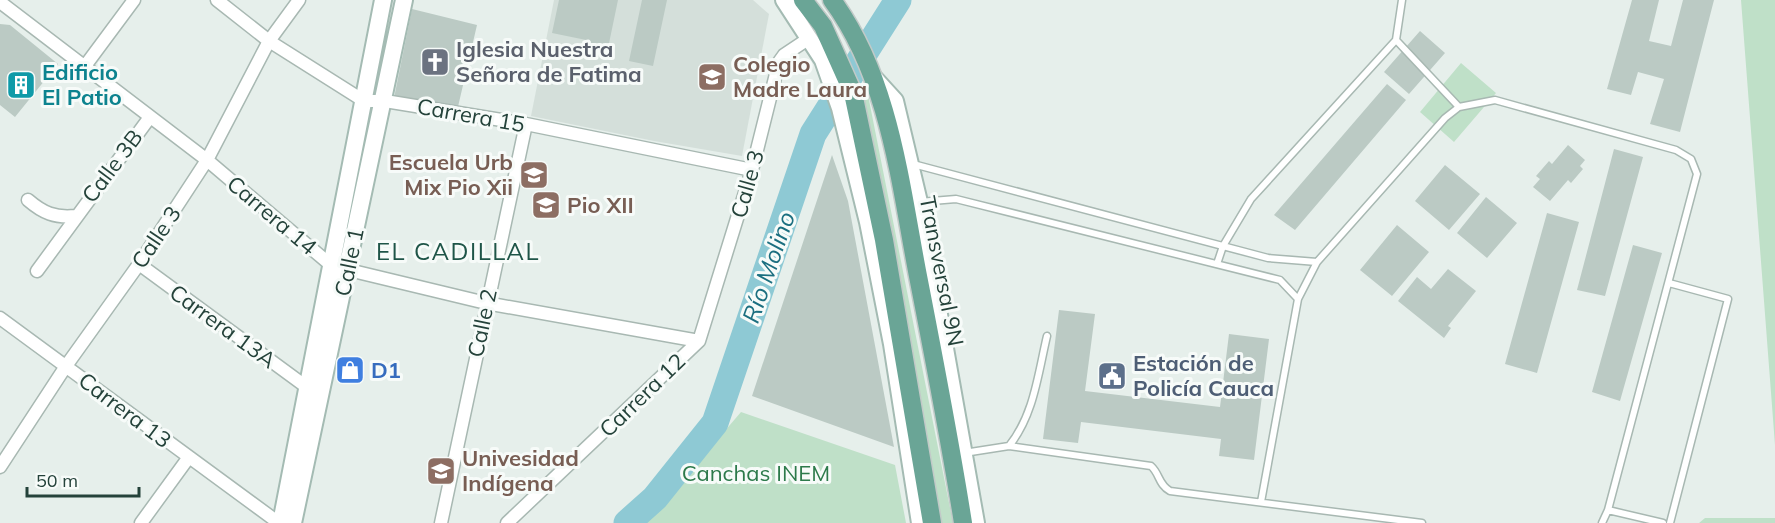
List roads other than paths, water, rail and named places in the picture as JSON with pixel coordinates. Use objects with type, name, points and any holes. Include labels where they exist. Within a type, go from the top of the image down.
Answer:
[{"type":"main road","name":"Calle 1","points":[[340,268],[364,101],[383,0]]},
{"type":"main road","name":"Calle 1","points":[[280,523],[314,392],[340,268],[385,101],[404,0]]},
{"type":"main road","points":[[784,0],[808,39],[830,57],[853,93],[884,240],[932,523]]},
{"type":"main road","points":[[804,0],[823,26],[868,222],[892,344],[920,523]]},
{"type":"main road","name":"Transversal 9N","points":[[832,0],[853,35],[873,76],[893,145],[958,455],[963,523]]},
{"type":"main road","points":[[873,76],[895,101],[919,202],[958,455],[976,523]]},
{"type":"main road","points":[[892,344],[897,316]]},
{"type":"main road","name":"Calle 1","points":[[293,523],[314,392]]},
{"type":"street","points":[[85,66],[135,0]]},
{"type":"street","points":[[217,0],[269,41],[364,101]]},
{"type":"street","name":"Calle 3","points":[[0,467],[207,160],[269,41],[299,0]]},
{"type":"street","name":"Carrera 14","points":[[0,2],[207,160],[340,268],[486,303],[699,340]]},
{"type":"street","name":"Calle 3","points":[[699,340],[752,170],[779,62],[784,55],[808,39]]},
{"type":"street","name":"Carrera 15","points":[[364,101],[385,101],[526,124],[752,170]]},
{"type":"street","name":"Calle 3B","points":[[37,271],[75,216],[150,117]]},
{"type":"street","name":"Calle 2","points":[[441,523],[486,303],[526,124]]},
{"type":"street","name":"Calle 3B","points":[[28,200],[37,208],[59,218],[75,216]]},
{"type":"street","name":"Carrera 13A","points":[[139,264],[314,392]]},
{"type":"street","name":"Carrera 13","points":[[0,318],[280,523]]},
{"type":"street","name":"Carrera 12","points":[[507,523],[699,340]]},
{"type":"street","points":[[141,523],[189,457]]},
{"type":"lane","points":[[1217,264],[1222,246],[1251,199],[1396,40],[1402,0]]},
{"type":"lane","points":[[1396,40],[1459,107]]},
{"type":"lane","points":[[1261,502],[1298,299],[1317,262],[1445,118],[1459,107],[1495,100],[1676,150],[1691,159],[1697,174],[1608,510],[1602,523]]},
{"type":"lane","points":[[909,163],[1268,258],[1317,262]]},
{"type":"lane","points":[[919,202],[956,199],[1280,280],[1298,299]]},
{"type":"lane","points":[[1669,283],[1728,299],[1670,523]]},
{"type":"lane","points":[[1009,446],[1021,432],[1029,414],[1047,336]]},
{"type":"lane","points":[[958,455],[1009,446],[1151,466],[1155,469],[1160,483],[1170,491],[1422,523]]},
{"type":"lane","points":[[1608,510],[1663,523]]},
{"type":"waterway","name":"Río Molino","points":[[627,523],[655,498],[715,423],[813,134],[898,0]]},
{"type":"place","name":"Iglesia Nuestra Señora de Fatima","points":[[435,62]]},
{"type":"place","name":"Colegio Madre Laura","points":[[712,77]]},
{"type":"place","name":"Edificio El Patio","points":[[21,85]]},
{"type":"place","name":"Escuela Urb Mix Pio Xii","points":[[534,175]]},
{"type":"place","name":"Pio XII","points":[[546,205]]},
{"type":"place","name":"D1","points":[[350,370]]},
{"type":"place","name":"Estación de Policía Cauca","points":[[1112,376]]},
{"type":"place","name":"Univesidad Indígena","points":[[441,471]]},
{"type":"district","name":"EL CADILLAL","points":[[458,251]]},
{"type":"park label","name":"Canchas INEM","points":[[756,473]]}]
